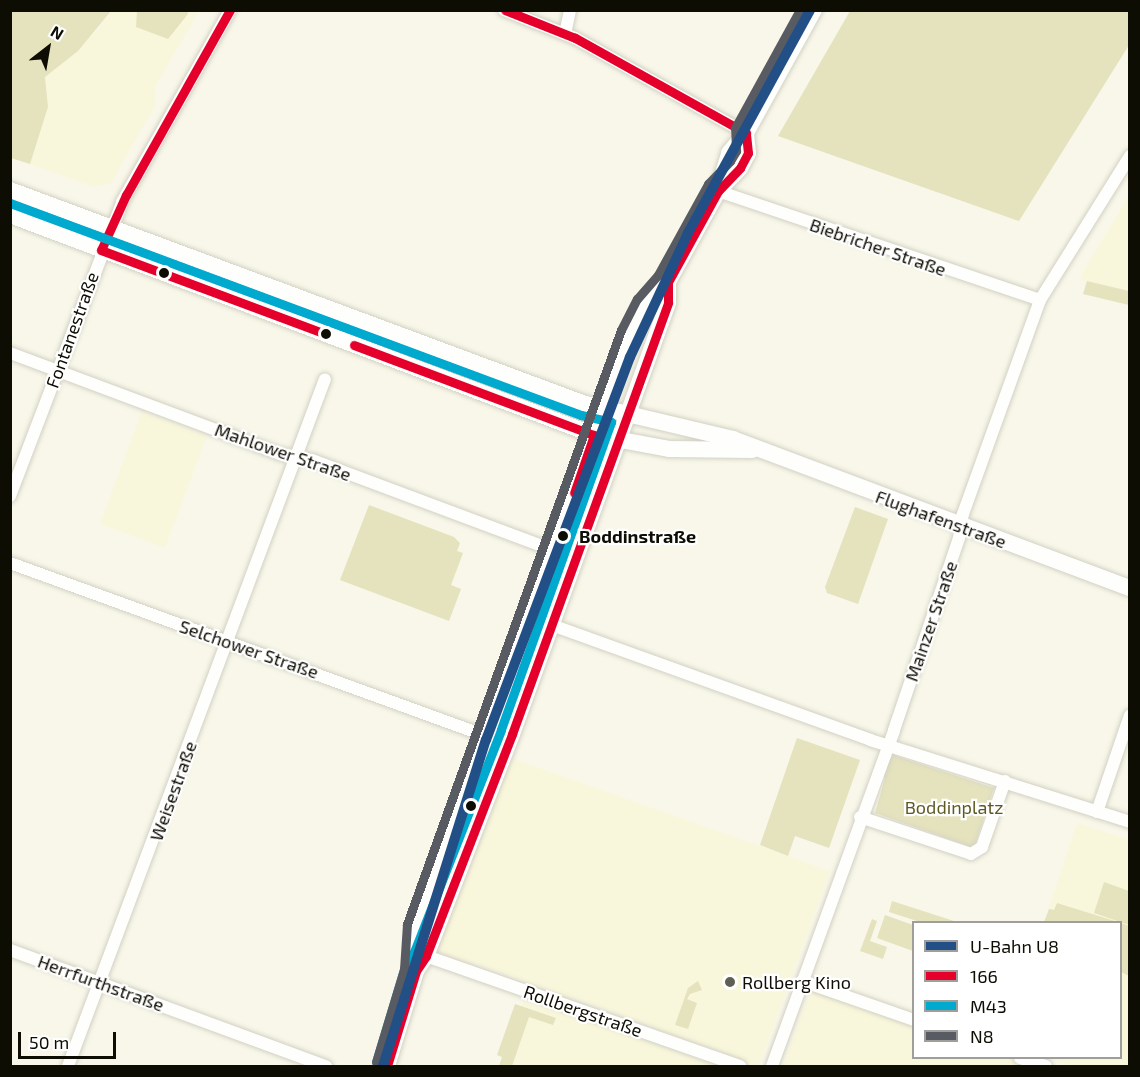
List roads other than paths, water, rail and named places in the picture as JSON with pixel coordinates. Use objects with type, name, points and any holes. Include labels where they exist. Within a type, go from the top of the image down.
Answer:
[{"type":"main road","points":[[416,971],[415,937],[532,618],[594,435],[632,334],[647,305],[668,282],[718,191],[725,160],[746,133],[814,10]]},
{"type":"main road","name":"Flughafenstraße","points":[[10,190],[604,408],[733,440],[1130,588]]},
{"type":"main road","name":"Flughafenstraße","points":[[10,215],[616,442],[682,450],[753,449]]},
{"type":"main road","points":[[167,275],[176,250]]},
{"type":"main road","points":[[387,1066],[416,971],[426,956],[508,744],[668,302],[668,282]]},
{"type":"street","name":"Fontanestraße","points":[[10,496],[101,250],[230,10]]},
{"type":"street","points":[[504,10],[565,34],[746,133]]},
{"type":"street","points":[[565,34],[570,10]]},
{"type":"street","name":"Mainzer Straße","points":[[772,1066],[887,744],[1040,300],[1130,156]]},
{"type":"street","name":"Biebricher Straße","points":[[718,191],[1040,300]]},
{"type":"street","name":"Mahlower Straße","points":[[10,353],[556,551]]},
{"type":"street","name":"Weisestraße","points":[[68,1066],[325,379]]},
{"type":"street","name":"Selchower Straße","points":[[11,566],[508,744]]},
{"type":"street","points":[[532,618],[887,744],[1130,822]]},
{"type":"street","points":[[1097,812],[1130,715]]},
{"type":"street","points":[[860,817],[966,854],[976,853],[1005,781]]},
{"type":"street","name":"Herrfurthstraße","points":[[10,950],[326,1066]]},
{"type":"street","name":"Rollbergstraße","points":[[426,956],[740,1066]]},
{"type":"street","points":[[802,981],[912,1019]]},
{"type":"street","points":[[1023,1059],[1046,1066]]},
{"type":"metro line","name":"U8","points":[[383,1066],[486,740],[630,357],[688,233],[810,10]]},
{"type":"place","name":"Boddinstraße","points":[[563,536]]},
{"type":"place","name":"Rollberg Kino","points":[[730,982]]},
{"type":"park label","name":"Boddinplatz","points":[[954,807]]}]
